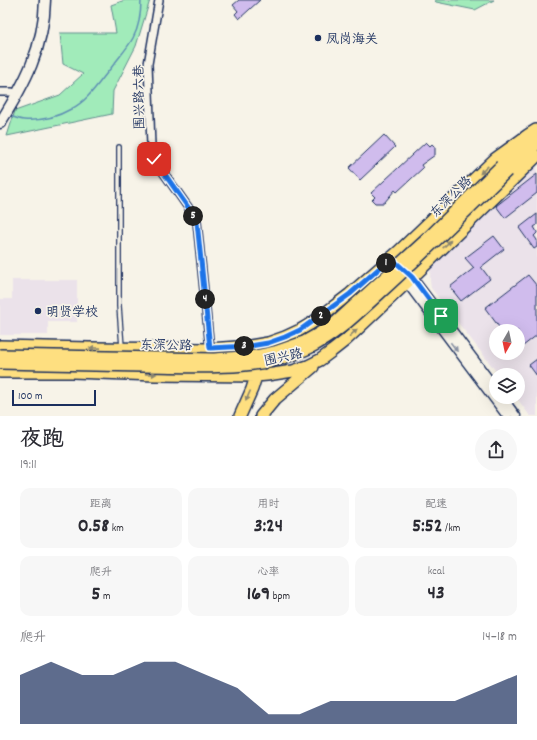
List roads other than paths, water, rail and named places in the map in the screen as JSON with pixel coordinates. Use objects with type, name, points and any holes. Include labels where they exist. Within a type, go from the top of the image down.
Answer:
[{"type":"main road","points":[[0,123],[11,105],[33,47],[37,33],[39,0]]},
{"type":"main road","points":[[0,112],[27,76],[38,48],[45,0]]},
{"type":"main road","name":"围兴路","points":[[0,346],[210,348],[250,346],[268,343],[285,337],[300,330],[350,294],[391,258],[495,159],[537,129]]},
{"type":"main road","name":"东深公路","points":[[0,363],[214,367],[258,364],[277,360],[308,349],[340,329],[432,245],[537,133]]},
{"type":"main road","name":"东深公路","points":[[0,355],[214,359],[256,356],[290,348],[318,334],[335,322],[504,168],[537,144]]},
{"type":"main road","name":"围兴路","points":[[0,372],[256,376],[280,374],[308,366],[320,360],[346,340],[537,156]]},
{"type":"main road","points":[[300,330],[292,338],[291,344],[294,355],[299,359],[304,361],[316,360],[332,351]]},
{"type":"main road","points":[[268,343],[281,380],[275,399]]},
{"type":"main road","points":[[240,416],[268,343]]},
{"type":"main road","points":[[261,416],[275,399],[332,351]]},
{"type":"street","name":"围兴路六巷","points":[[159,0],[148,64],[152,146],[154,159],[197,222],[210,348]]},
{"type":"street","points":[[0,92],[15,93]]},
{"type":"street","points":[[391,258],[489,381]]},
{"type":"street","points":[[409,280],[507,416]]},
{"type":"street","points":[[507,404],[516,416]]},
{"type":"lane","points":[[119,147],[119,306],[122,348]]},
{"type":"waterway","points":[[10,116],[24,120],[48,118],[66,112],[83,101],[98,85],[133,38],[139,20],[141,0]]},
{"type":"place","name":"凤岗海关","points":[[318,38]]},
{"type":"place","name":"明贤学校","points":[[38,311]]}]
